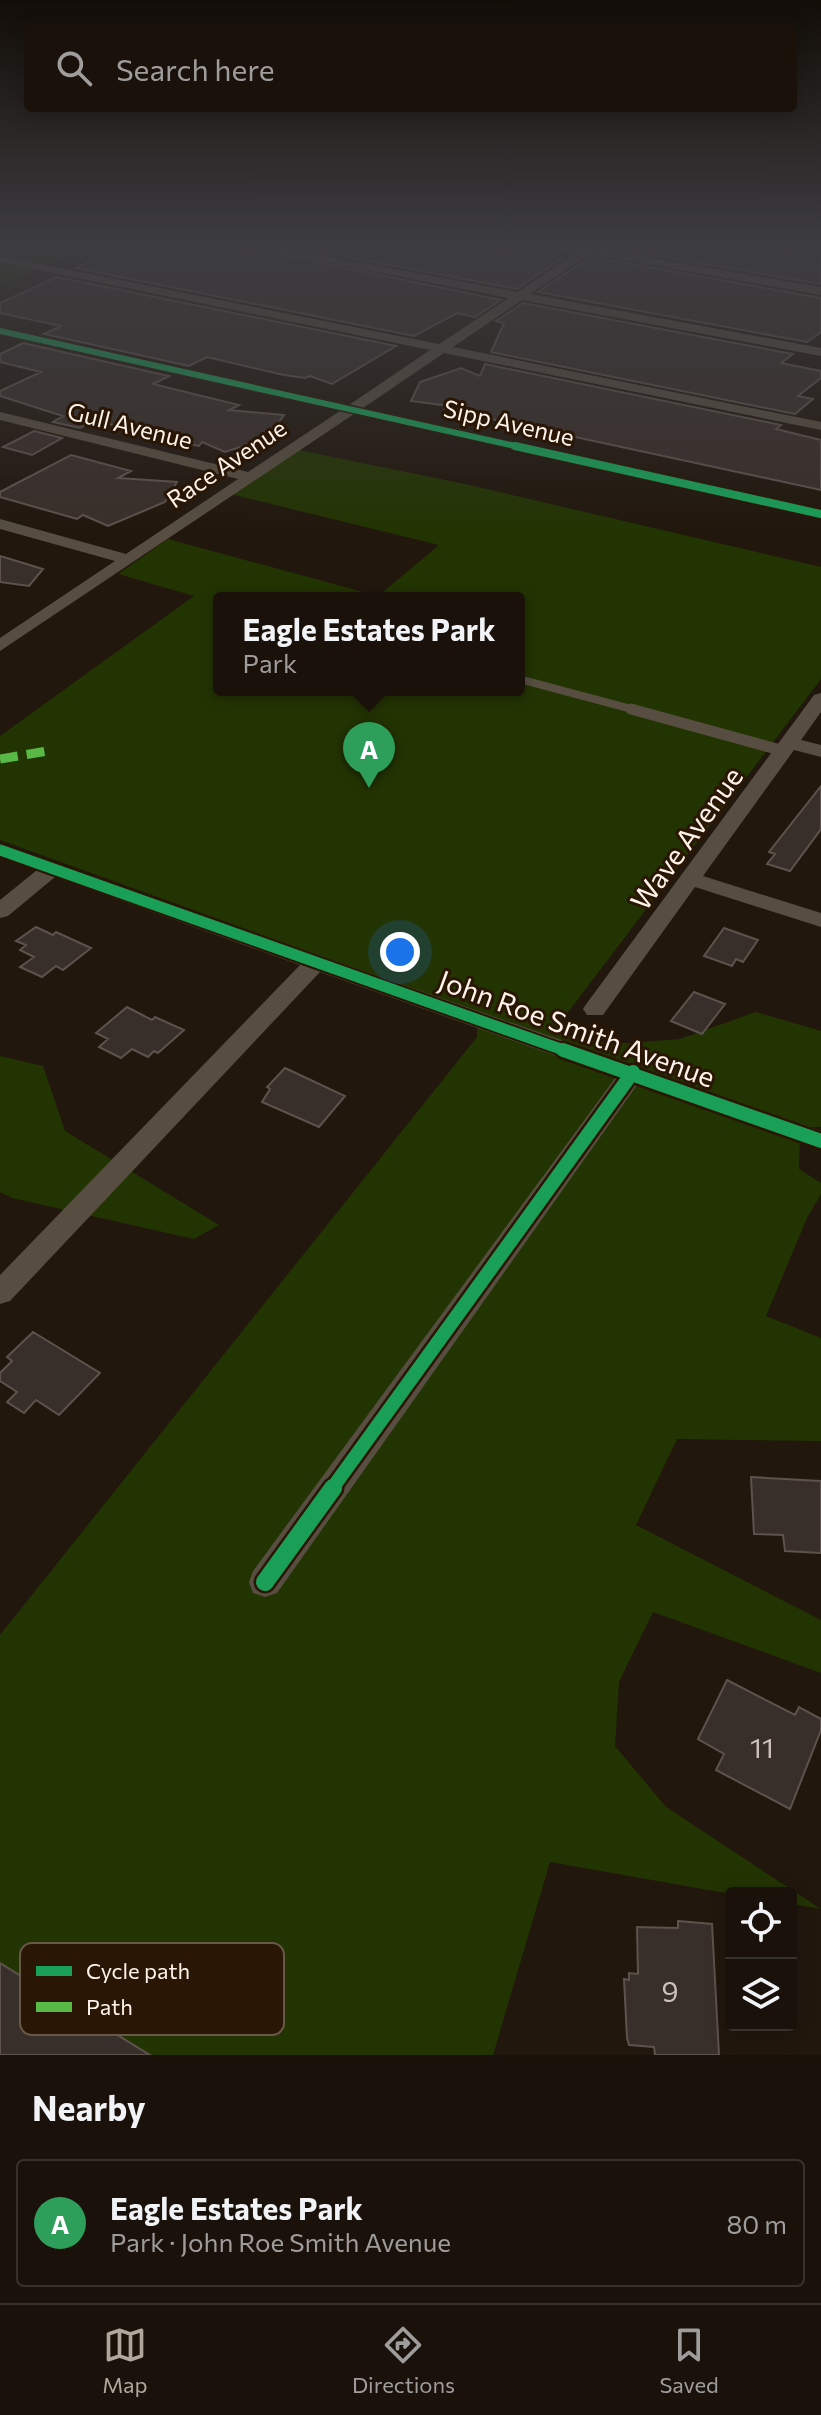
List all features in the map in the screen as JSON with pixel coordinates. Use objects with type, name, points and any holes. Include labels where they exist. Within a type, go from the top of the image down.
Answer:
[{"type":"street","name":"Sipp Avenue","points":[[31,338],[821,514]]},
{"type":"street","points":[[386,338],[821,426]]},
{"type":"street","name":"Race Avenue","points":[[0,646],[457,338]]},
{"type":"street","points":[[745,338],[821,352]]},
{"type":"street","name":"Gull Avenue","points":[[0,416],[249,477]]},
{"type":"street","points":[[0,524],[126,559]]},
{"type":"street","name":"Wave Avenue","points":[[595,1009],[821,699]]},
{"type":"street","points":[[787,747],[821,751]]},
{"type":"street","name":"John Roe Smith Avenue","points":[[0,850],[821,1141]]},
{"type":"street","points":[[0,911],[53,868]]},
{"type":"street","points":[[692,879],[821,920]]},
{"type":"street","points":[[0,1293],[316,962]]},
{"type":"street","points":[[265,1582],[633,1072]]},
{"type":"lane","points":[[525,681],[787,747]]},
{"type":"green space","points":[[299,450],[465,484],[821,567],[821,679],[553,1032],[615,1044],[680,1039],[756,1012],[821,1031],[821,1127],[800,1127],[799,1169],[821,1183],[821,1194],[807,1218],[766,1316],[821,1338],[821,1441],[677,1439],[636,1525],[821,1620],[821,1673],[653,1612],[619,1682],[615,1746],[666,1807],[788,1887],[725,1887],[725,1893],[550,1862],[493,2055],[0,2055],[0,1635],[477,1037],[477,1013],[0,840],[0,736],[194,596],[118,574],[168,539],[363,592],[213,592],[213,696],[525,696],[525,592],[383,592],[439,545],[230,494]]},
{"type":"green space","points":[[0,1056],[43,1066],[65,1131],[219,1225],[194,1239],[12,1198],[0,1192]]},
{"type":"green space","points":[[797,1893],[821,1909],[797,1905]]},
{"type":"building","points":[[62,338],[356,338],[396,346],[332,384],[310,376],[284,375],[207,357],[189,366]]},
{"type":"building","points":[[497,338],[708,338],[793,354],[781,363],[821,371],[821,378],[798,396],[813,399],[795,414],[491,352]]},
{"type":"building","points":[[785,338],[813,338],[807,342]]},
{"type":"building","points":[[23,343],[169,376],[153,384],[239,405],[229,410],[284,415],[267,438],[225,452],[202,442],[199,446],[94,420],[80,428],[53,422],[63,416],[0,396],[0,391],[41,372],[0,362],[0,354]]},
{"type":"building","points":[[485,364],[781,425],[776,429],[821,440],[821,490],[445,409],[449,406],[411,401],[420,382],[461,368],[480,376]]},
{"type":"building","points":[[34,431],[62,438],[32,455],[3,447]]},
{"type":"building","points":[[71,455],[131,471],[118,478],[177,482],[165,502],[108,526],[83,515],[77,519],[0,497],[0,492]]},
{"type":"building","points":[[0,556],[43,569],[29,586],[0,582]]},
{"type":"building","points":[[821,786],[821,829],[790,871],[767,864],[775,854],[769,852]]},
{"type":"building","points":[[36,927],[53,935],[56,932],[91,948],[63,970],[56,966],[42,977],[20,967],[34,957],[20,950],[26,945],[16,941]]},
{"type":"building","points":[[724,928],[758,940],[743,962],[736,959],[732,966],[704,956]]},
{"type":"building","points":[[694,992],[725,1004],[702,1034],[671,1021]]},
{"type":"building","points":[[127,1007],[152,1020],[155,1017],[184,1030],[158,1053],[154,1051],[148,1057],[132,1049],[121,1058],[99,1047],[108,1039],[96,1033]]},
{"type":"building","points":[[285,1068],[345,1096],[319,1127],[262,1102],[270,1089],[267,1087]]},
{"type":"building","points":[[33,1332],[100,1373],[59,1415],[36,1400],[24,1413],[7,1402],[17,1392],[0,1381],[0,1373],[12,1361],[7,1357]]},
{"type":"building","points":[[751,1477],[821,1481],[821,1553],[785,1551],[783,1535],[754,1534]]},
{"type":"building","points":[[727,1680],[795,1715],[799,1707],[821,1719],[821,1730],[790,1809],[716,1770],[724,1754],[698,1739]]},
{"type":"building","points":[[678,1921],[712,1924],[719,2055],[655,2055],[654,2047],[629,2045],[624,1979],[629,1980],[629,1973],[638,1974],[637,1927],[678,1928]]},
{"type":"building","points":[[0,1963],[20,1975],[20,2035],[117,2035],[150,2055],[0,2055]]},
{"type":"marked path","points":[[0,759],[47,751]]},
{"type":"cycle path","points":[[31,338],[821,514]]},
{"type":"cycle path","points":[[0,850],[821,1141]]},
{"type":"cycle path","points":[[265,1582],[633,1072]]},
{"type":"place","name":"Eagle Estates Park","points":[[369,788]]}]
